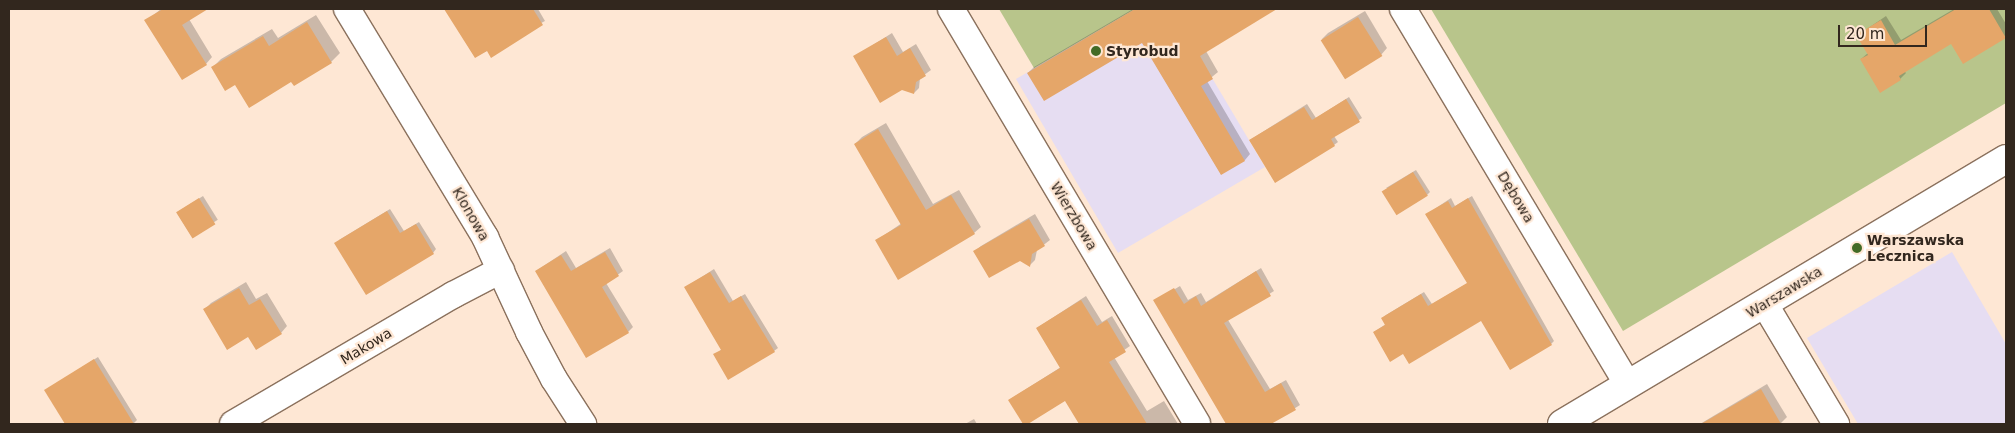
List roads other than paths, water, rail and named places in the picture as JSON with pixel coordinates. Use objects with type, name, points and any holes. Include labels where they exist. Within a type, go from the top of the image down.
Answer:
[{"type":"main road","name":"Warszawska","points":[[1562,424],[2006,159]]},
{"type":"street","name":"Klonowa","points":[[347,9],[464,201],[501,270],[529,332],[554,379],[584,424]]},
{"type":"street","name":"Wierzbowa","points":[[951,9],[1197,424]]},
{"type":"street","name":"Dębowa","points":[[1403,9],[1628,385]]},
{"type":"street","name":"Makowa","points":[[233,424],[453,295],[501,270]]},
{"type":"street","points":[[1764,303],[1836,424]]},
{"type":"place","name":"Styrobud","points":[[1096,51]]},
{"type":"place","name":"Warszawska Lecznica","points":[[1857,248]]}]
